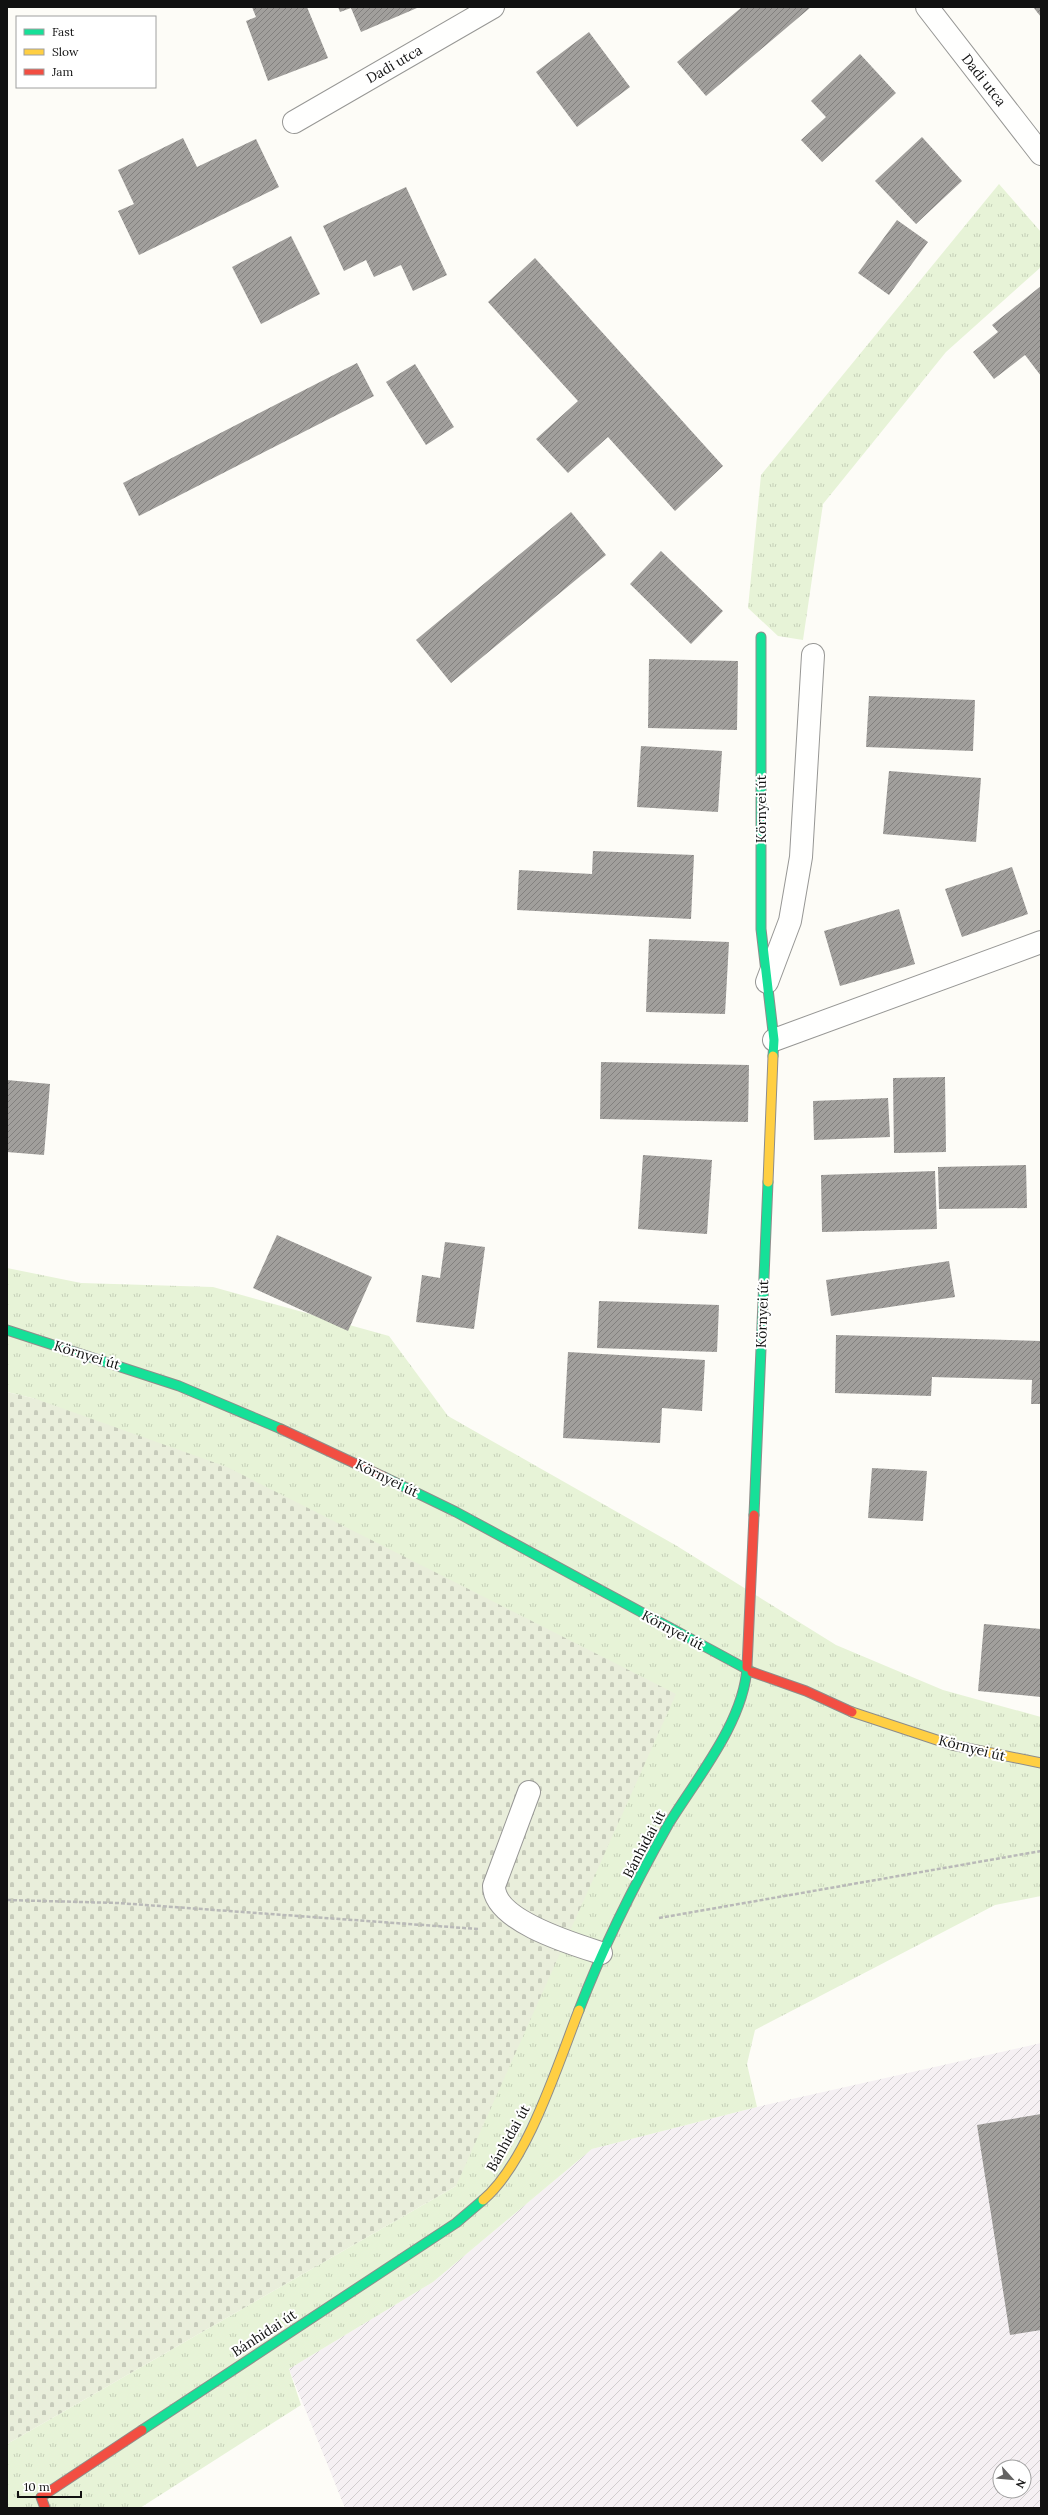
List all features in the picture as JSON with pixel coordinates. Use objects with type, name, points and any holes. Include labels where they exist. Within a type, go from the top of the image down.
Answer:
[{"type":"street","name":"Dadi utca","points":[[294,122],[493,7]]},
{"type":"street","name":"Dadi utca","points":[[927,7],[1041,154]]},
{"type":"street","name":"Környei út","points":[[747,1670],[774,1040],[761,929],[761,637]]},
{"type":"street","name":"Környei út","points":[[767,982],[790,921],[801,857],[813,655]]},
{"type":"street","points":[[774,1040],[1041,942]]},
{"type":"street","name":"Környei út","points":[[7,1330],[179,1386],[312,1442],[456,1512],[747,1670],[806,1691],[849,1711],[952,1744],[1041,1763]]},
{"type":"street","name":"Bánhidai út","points":[[45,2508],[41,2497],[456,2223],[487,2197],[506,2174],[540,2109],[601,1953],[668,1826],[734,1720],[747,1670]]},
{"type":"street","points":[[529,1792],[494,1886],[494,1895],[502,1905],[543,1934],[601,1953]]},
{"type":"path","points":[[617,1925],[1041,1851]]},
{"type":"path","points":[[7,1900],[118,1903],[480,1929]]},
{"type":"shaded area","points":[[1041,2043],[1041,2508],[345,2508],[289,2369],[433,2282],[592,2149],[757,2107]]},
{"type":"green space","points":[[999,184],[1041,232],[1041,267],[946,352],[823,504],[803,640],[778,636],[748,608],[761,475]]},
{"type":"green space","points":[[7,1268],[81,1283],[213,1287],[389,1336],[448,1416],[677,1546],[836,1645],[943,1690],[1041,1717],[1041,1896],[995,1905],[755,2030],[747,2064],[757,2107],[592,2149],[433,2282],[289,2369],[301,2405],[140,2508],[7,2508],[7,2444],[456,2186],[36,1399],[7,1392]]},
{"type":"green space","points":[[7,1392],[36,1399],[227,1467],[676,1694],[456,2186],[7,2444]]},
{"type":"building","points":[[252,7],[307,7],[328,58],[268,81],[246,21],[256,17]]},
{"type":"building","points":[[338,7],[417,8],[361,32],[351,8],[340,12]]},
{"type":"building","points":[[742,7],[811,7],[706,96],[677,62]]},
{"type":"building","points":[[1033,7],[1041,7],[1041,17]]},
{"type":"building","points":[[589,32],[630,87],[577,127],[536,72]]},
{"type":"building","points":[[860,54],[896,93],[822,162],[801,140],[826,117],[811,101]]},
{"type":"building","points":[[922,137],[962,181],[916,224],[875,181]]},
{"type":"building","points":[[183,138],[197,167],[256,139],[279,187],[139,255],[118,211],[134,204],[118,170]]},
{"type":"building","points":[[406,187],[447,275],[413,291],[401,265],[374,277],[366,260],[344,271],[323,226]]},
{"type":"building","points":[[897,220],[928,242],[889,295],[858,273]]},
{"type":"building","points":[[291,236],[320,294],[261,324],[232,267]]},
{"type":"building","points":[[535,258],[723,466],[675,511],[608,437],[568,473],[536,439],[578,401],[488,302]]},
{"type":"building","points":[[1041,286],[1041,376],[1025,355],[994,379],[973,352],[998,332],[992,325]]},
{"type":"building","points":[[357,363],[374,396],[139,516],[123,483]]},
{"type":"building","points":[[415,364],[454,427],[426,445],[386,382]]},
{"type":"building","points":[[571,512],[606,555],[451,683],[416,640]]},
{"type":"building","points":[[661,551],[723,611],[691,644],[630,584]]},
{"type":"building","points":[[649,659],[738,661],[737,730],[648,728]]},
{"type":"building","points":[[869,696],[975,700],[973,751],[866,747]]},
{"type":"building","points":[[641,746],[722,751],[718,812],[637,807]]},
{"type":"building","points":[[889,771],[981,778],[976,842],[883,834]]},
{"type":"building","points":[[593,851],[694,855],[691,919],[517,910],[519,870],[592,874]]},
{"type":"building","points":[[1012,867],[1028,914],[962,937],[945,889]]},
{"type":"building","points":[[899,909],[915,964],[840,986],[824,931]]},
{"type":"building","points":[[649,939],[729,942],[725,1014],[646,1012]]},
{"type":"building","points":[[601,1062],[749,1065],[748,1122],[600,1119]]},
{"type":"building","points":[[945,1077],[946,1152],[894,1153],[893,1078]]},
{"type":"building","points":[[7,1080],[50,1084],[44,1155],[7,1152]]},
{"type":"building","points":[[888,1098],[890,1137],[814,1140],[813,1101]]},
{"type":"building","points":[[643,1155],[712,1160],[707,1234],[638,1229]]},
{"type":"building","points":[[1026,1165],[1027,1208],[939,1209],[938,1167]]},
{"type":"building","points":[[935,1171],[937,1229],[822,1232],[821,1175]]},
{"type":"building","points":[[277,1235],[372,1277],[348,1331],[253,1288]]},
{"type":"building","points":[[445,1242],[485,1247],[474,1329],[416,1322],[422,1275],[440,1278]]},
{"type":"building","points":[[949,1261],[955,1297],[831,1316],[826,1280]]},
{"type":"building","points":[[599,1301],[719,1305],[717,1352],[597,1348]]},
{"type":"building","points":[[836,1335],[1041,1341],[1041,1404],[1031,1404],[1032,1380],[932,1377],[931,1396],[835,1393]]},
{"type":"building","points":[[568,1352],[705,1360],[702,1411],[662,1408],[660,1443],[563,1438]]},
{"type":"building","points":[[872,1468],[927,1471],[923,1521],[868,1518]]},
{"type":"building","points":[[984,1624],[1041,1629],[1041,1697],[978,1691]]},
{"type":"building","points":[[1041,2114],[1041,2330],[1010,2335],[977,2125]]},
{"type":"traffic: fast","points":[[761,637],[761,929],[774,1040],[773,1056]]},
{"type":"traffic: fast","points":[[754,1515],[768,1182]]},
{"type":"traffic: fast","points":[[7,1330],[179,1386],[281,1429]]},
{"type":"traffic: fast","points":[[384,1477],[456,1512],[752,1672]]},
{"type":"traffic: fast","points":[[579,2010],[609,1940],[643,1870],[668,1825],[705,1769],[728,1729],[744,1688],[747,1667]]},
{"type":"traffic: fast","points":[[142,2430],[456,2223],[483,2200]]},
{"type":"traffic: slow","points":[[768,1182],[773,1056]]},
{"type":"traffic: slow","points":[[852,1712],[952,1745],[1041,1763]]},
{"type":"traffic: slow","points":[[483,2200],[499,2183],[514,2162],[527,2138],[551,2084],[579,2010]]},
{"type":"traffic: jam","points":[[281,1429],[384,1477]]},
{"type":"traffic: jam","points":[[747,1667],[754,1515]]},
{"type":"traffic: jam","points":[[752,1672],[806,1691],[852,1712]]},
{"type":"traffic: jam","points":[[45,2508],[41,2497],[142,2430]]}]
